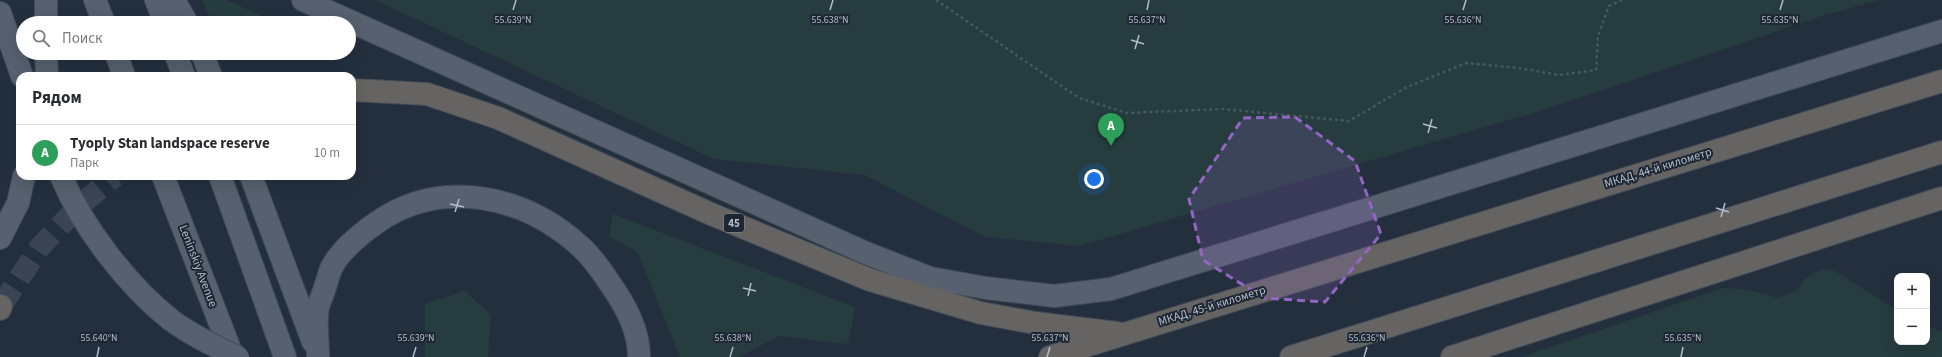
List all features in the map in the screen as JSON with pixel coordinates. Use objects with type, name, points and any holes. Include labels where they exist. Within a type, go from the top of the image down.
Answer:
[{"type":"highway","name":"МКАД, 44-й километр","points":[[1374,256],[1942,81]]},
{"type":"highway","name":"45","points":[[356,90],[427,94],[498,118],[711,214],[870,280],[981,313],[1035,323],[1125,334]]},
{"type":"highway","points":[[1291,357],[1942,152]]},
{"type":"highway","points":[[1452,357],[1942,198]]},
{"type":"highway","name":"МКАД, 45-й километр","points":[[1050,357],[1374,256]]},
{"type":"main road","points":[[46,0],[46,16]]},
{"type":"main road","points":[[95,0],[101,16]]},
{"type":"main road","points":[[156,0],[162,16]]},
{"type":"main road","points":[[174,0],[183,16]]},
{"type":"main road","points":[[304,0],[339,16]]},
{"type":"main road","points":[[0,13],[16,59]]},
{"type":"main road","points":[[356,24],[866,254],[930,278],[986,288],[1054,296],[1110,289],[1942,31]]},
{"type":"main road","points":[[16,60],[21,72]]},
{"type":"main road","points":[[46,60],[47,72]]},
{"type":"main road","points":[[118,60],[123,72]]},
{"type":"main road","points":[[178,60],[183,72]]},
{"type":"main road","points":[[205,60],[209,72]]},
{"type":"main road","points":[[0,238],[18,203],[23,180]]},
{"type":"main road","points":[[64,180],[92,232],[129,280],[172,320],[214,346],[238,357]]},
{"type":"main road","name":"Leninskiy Avenue","points":[[165,180],[233,357]]},
{"type":"main road","points":[[221,180],[285,357]]},
{"type":"main road","points":[[253,180],[319,356]]},
{"type":"main road","points":[[319,356],[318,308],[332,267],[359,235],[390,213],[423,200],[456,196],[490,198],[522,209],[554,227],[581,247],[600,269],[621,299],[633,325],[639,357]]},
{"type":"main road","points":[[1311,357],[1336,343]]},
{"type":"path","points":[[936,0],[1079,98],[1127,113],[1223,109],[1349,121],[1405,88],[1466,64],[1519,68],[1559,75],[1596,70],[1598,36],[1609,6],[1622,0]]},
{"type":"highlighted area","points":[[1295,117],[1355,161],[1381,234],[1325,302],[1264,298],[1203,260],[1189,199],[1243,118]]},
{"type":"green space","points":[[202,0],[226,0],[262,16],[209,16]]},
{"type":"green space","points":[[375,0],[1879,0],[1825,15],[1540,111],[1079,246],[986,237],[864,175],[714,159]]},
{"type":"green space","points":[[613,214],[855,307],[848,344],[779,336],[739,357],[680,357],[638,253],[609,236]]},
{"type":"green space","points":[[1824,269],[1835,271],[1894,308],[1894,345],[1930,345],[1930,327],[1942,332],[1942,357],[1521,357],[1723,288],[1745,289],[1778,298],[1798,290],[1804,280],[1813,273]]},
{"type":"green space","points":[[465,291],[491,315],[488,357],[425,357],[425,304]]},
{"type":"tunnel","points":[[1,306],[40,247],[79,206],[110,180]]},
{"type":"place","name":"Tyoply Stan landspace reserve","points":[[1111,146]]}]
